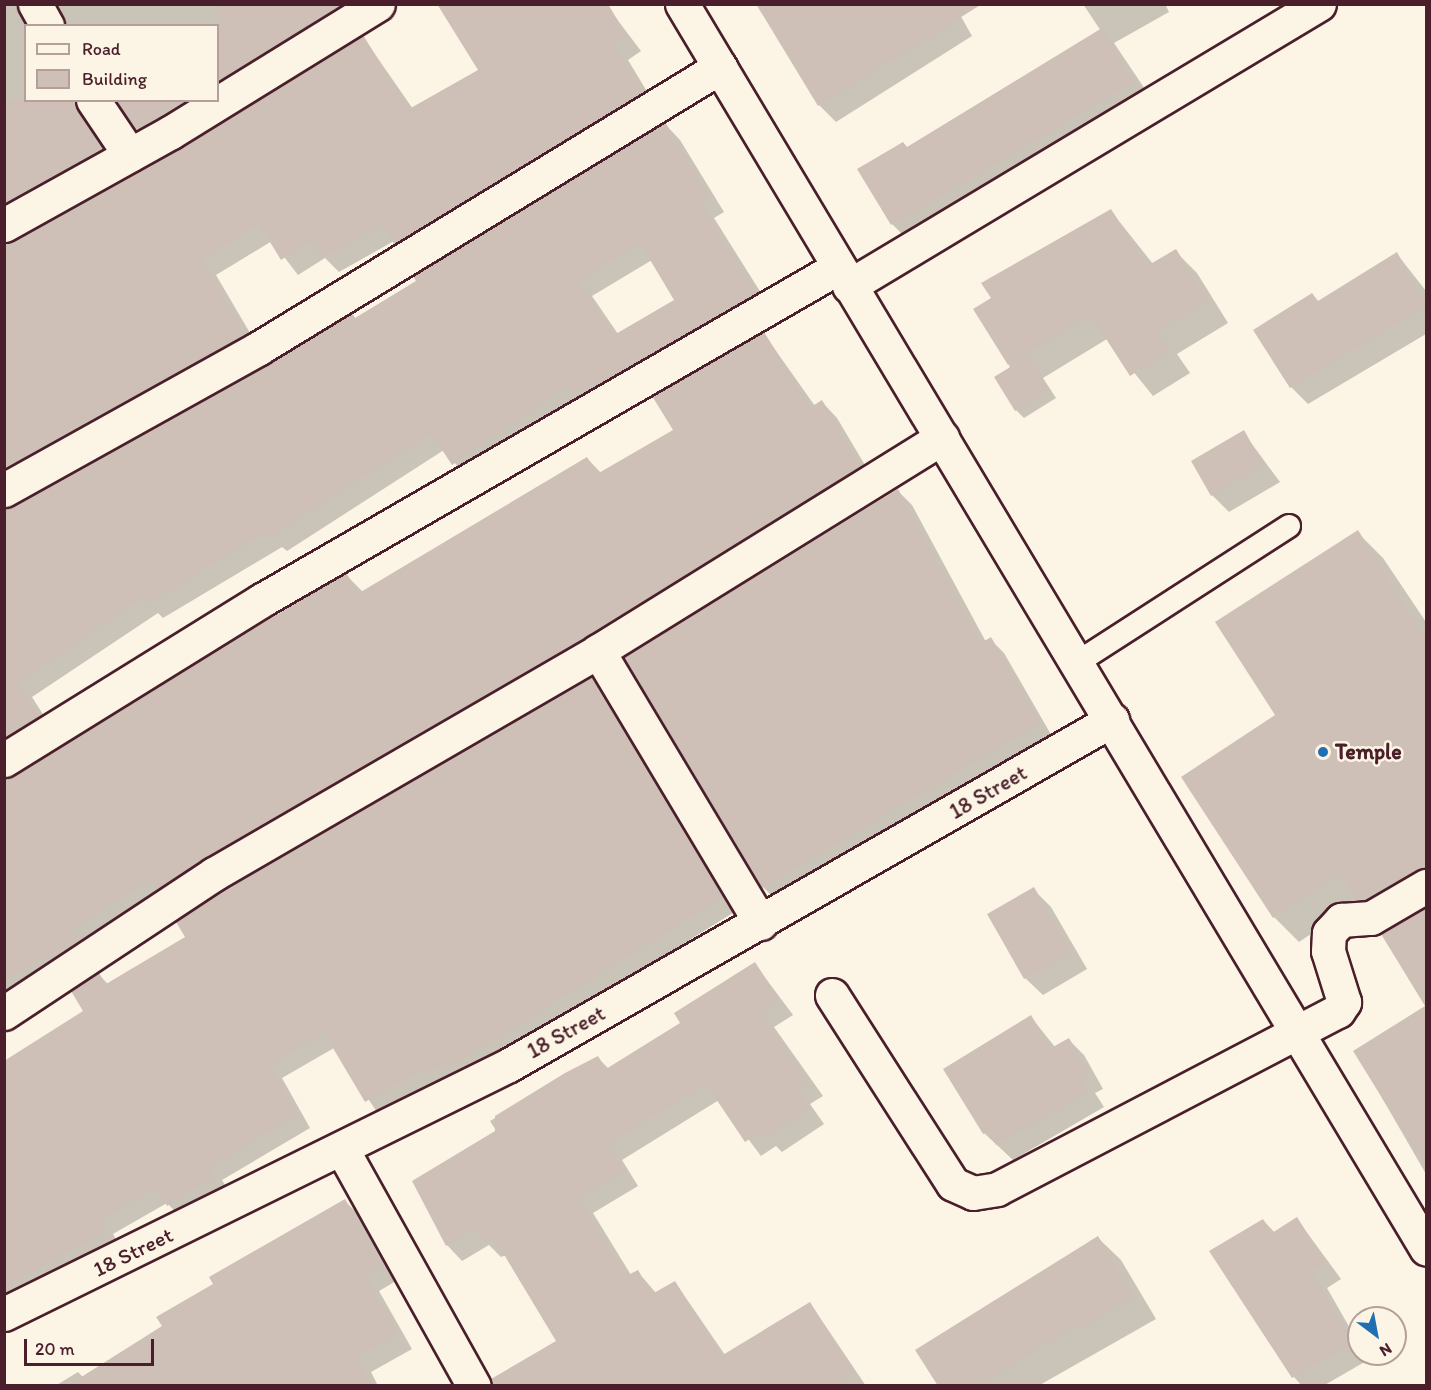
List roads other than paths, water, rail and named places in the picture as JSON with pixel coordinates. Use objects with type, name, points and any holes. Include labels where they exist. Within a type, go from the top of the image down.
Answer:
[{"type":"street","points":[[35,4],[46,24]]},
{"type":"street","points":[[219,101],[378,4]]},
{"type":"street","points":[[682,4],[843,277],[1078,662],[1426,1248]]},
{"type":"street","points":[[4,760],[262,600],[843,277],[1319,4]]},
{"type":"street","points":[[4,490],[259,348],[720,67]]},
{"type":"street","points":[[94,102],[130,155]]},
{"type":"street","points":[[4,225],[130,155],[217,102]]},
{"type":"street","points":[[4,1013],[214,874],[598,651],[942,438]]},
{"type":"street","points":[[598,651],[761,923]]},
{"type":"street","name":"18 Street","points":[[4,1314],[343,1151],[761,923],[1112,720]]},
{"type":"street","points":[[832,995],[953,1184],[973,1193],[997,1189],[1299,1035],[1344,1002],[1328,951],[1329,933],[1341,920],[1371,918],[1426,886]]},
{"type":"street","points":[[343,1151],[474,1386]]},
{"type":"lane","points":[[1078,662],[1289,526]]},
{"type":"place","name":"Temple","points":[[1323,752]]}]
